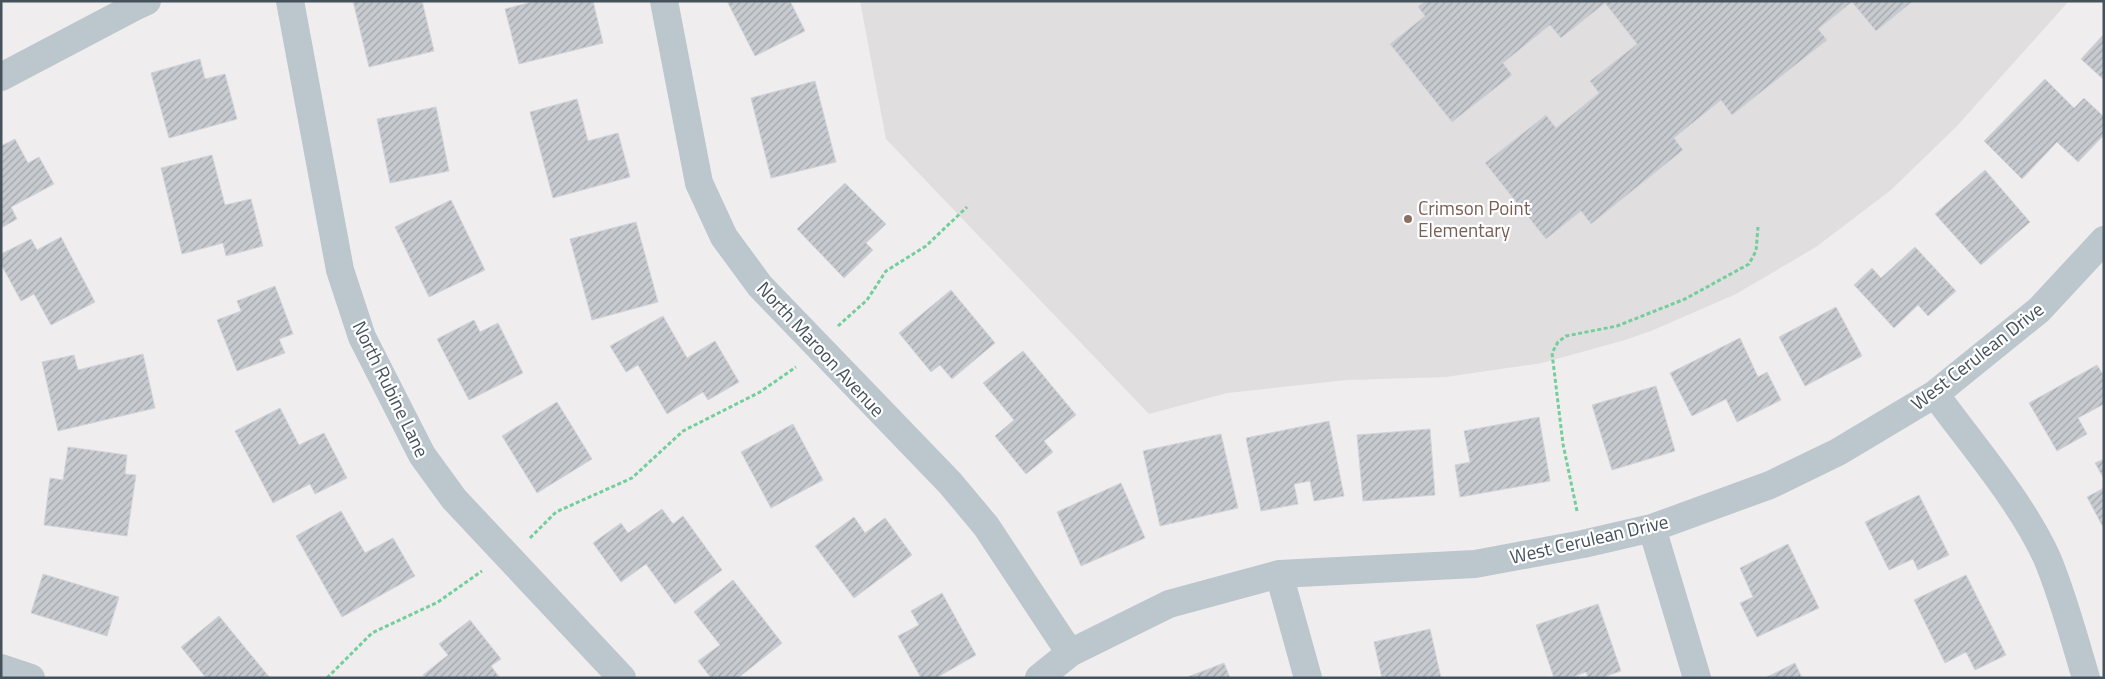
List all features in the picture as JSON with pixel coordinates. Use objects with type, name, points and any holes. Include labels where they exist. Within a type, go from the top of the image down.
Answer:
[{"type":"street","points":[[1,77],[147,1]]},
{"type":"street","name":"North Rubine Lane","points":[[290,1],[340,270],[362,337],[422,455],[454,499],[622,678]]},
{"type":"street","name":"North Maroon Avenue","points":[[664,1],[699,183],[724,237],[760,286],[950,483],[986,526],[1070,653]]},
{"type":"street","name":"West Cerulean Drive","points":[[1039,678],[1070,653],[1169,604],[1279,574],[1474,564],[1583,544],[1652,528],[1770,486],[1838,452],[1935,394],[2039,310],[2104,240]]},
{"type":"street","points":[[1935,394],[2018,507],[2046,557],[2064,606],[2086,678]]},
{"type":"street","points":[[1652,528],[1697,678]]},
{"type":"street","points":[[1279,574],[1308,678]]},
{"type":"street","points":[[1,668],[31,678]]},
{"type":"path","points":[[836,328],[867,300],[886,270],[926,246],[967,207]]},
{"type":"path","points":[[1576,511],[1563,444],[1552,353],[1558,342],[1566,336],[1617,326],[1685,299],[1750,264],[1756,251],[1758,227]]},
{"type":"path","points":[[328,678],[372,633],[438,602],[528,540],[556,512],[632,478],[683,431],[760,392],[796,367]]},
{"type":"shaded area","name":"Crimson Point Elementary","points":[[860,1],[2069,1],[1957,126],[1891,190],[1816,247],[1736,294],[1651,331],[1542,363],[1446,377],[1347,380],[1227,393],[1149,414],[886,139]]},
{"type":"building","points":[[353,1],[422,1],[434,51],[369,67]]},
{"type":"building","points":[[535,1],[593,1],[603,43],[519,64],[505,9]]},
{"type":"building","points":[[727,1],[790,1],[805,31],[755,56]]},
{"type":"building","points":[[1425,1],[1913,1],[1876,31],[1852,2],[1818,29],[1827,40],[1732,115],[1721,100],[1674,138],[1683,150],[1591,224],[1581,211],[1546,239],[1485,163],[1546,115],[1556,128],[1599,93],[1590,81],[1637,44],[1605,3],[1561,38],[1550,25],[1503,63],[1512,75],[1452,122],[1390,44],[1425,16],[1418,7]]},
{"type":"building","points":[[2104,34],[2104,80],[2081,59]]},
{"type":"building","points":[[200,59],[205,79],[225,74],[237,119],[169,138],[151,73]]},
{"type":"building","points":[[2045,79],[2074,108],[2084,98],[2104,117],[2104,135],[2078,162],[2057,142],[2022,179],[1984,141]]},
{"type":"building","points":[[815,81],[836,162],[771,178],[751,98]]},
{"type":"building","points":[[577,99],[588,141],[618,133],[630,177],[553,198],[530,112]]},
{"type":"building","points":[[436,107],[449,171],[390,183],[377,119]]},
{"type":"building","points":[[15,139],[28,163],[39,157],[54,184],[11,207],[17,219],[1,228],[1,146]]},
{"type":"building","points":[[212,155],[225,205],[251,199],[263,246],[226,256],[223,243],[182,254],[161,168]]},
{"type":"building","points":[[1985,170],[2030,222],[1981,265],[1935,214]]},
{"type":"building","points":[[845,183],[886,224],[866,243],[873,250],[844,278],[797,229]]},
{"type":"building","points":[[451,200],[485,270],[429,297],[395,227]]},
{"type":"building","points":[[636,222],[658,302],[592,320],[570,239]]},
{"type":"building","points":[[61,237],[95,302],[51,325],[34,294],[21,301],[1,264],[1,254],[31,239],[37,250]]},
{"type":"building","points":[[1915,247],[1956,291],[1928,316],[1918,305],[1894,328],[1854,285],[1872,268],[1881,278]]},
{"type":"building","points":[[275,286],[293,334],[279,339],[285,353],[237,371],[217,320],[241,311],[237,301]]},
{"type":"building","points":[[951,290],[995,343],[952,379],[940,365],[931,372],[899,333]]},
{"type":"building","points":[[1836,307],[1862,356],[1805,386],[1779,337]]},
{"type":"building","points":[[663,316],[687,358],[715,341],[739,382],[708,400],[703,392],[667,414],[638,365],[626,372],[610,346]]},
{"type":"building","points":[[474,320],[480,332],[498,323],[523,373],[469,400],[437,339]]},
{"type":"building","points":[[1740,338],[1758,377],[1767,372],[1781,400],[1737,422],[1726,399],[1692,416],[1670,373]]},
{"type":"building","points":[[1023,351],[1076,415],[1044,441],[1053,452],[1026,474],[995,436],[1014,420],[983,383]]},
{"type":"building","points":[[143,354],[155,408],[58,431],[42,362],[74,355],[78,370]]},
{"type":"building","points":[[2097,365],[2104,376],[2104,404],[2078,418],[2087,434],[2057,451],[2029,403]]},
{"type":"building","points":[[1656,386],[1675,451],[1612,470],[1592,405]]},
{"type":"building","points":[[557,402],[592,459],[537,493],[502,436]]},
{"type":"building","points":[[280,408],[299,445],[324,433],[347,478],[315,494],[310,484],[273,503],[235,431]]},
{"type":"building","points":[[1539,417],[1550,481],[1460,497],[1455,465],[1470,462],[1464,431]]},
{"type":"building","points":[[1329,421],[1344,496],[1314,501],[1310,481],[1294,484],[1298,504],[1261,511],[1246,438]]},
{"type":"building","points":[[793,424],[823,480],[771,508],[741,452]]},
{"type":"building","points":[[1430,429],[1435,495],[1363,501],[1357,435]]},
{"type":"building","points":[[1221,434],[1238,508],[1160,526],[1143,451]]},
{"type":"building","points":[[68,447],[127,455],[125,474],[136,475],[127,536],[44,525],[50,478],[63,480]]},
{"type":"building","points":[[2104,459],[2104,479],[2095,463]]},
{"type":"building","points":[[1121,483],[1145,538],[1081,566],[1057,512]]},
{"type":"building","points":[[2104,488],[2104,529],[2087,497]]},
{"type":"building","points":[[1919,495],[1949,555],[1918,570],[1913,559],[1889,570],[1865,522]]},
{"type":"building","points":[[662,509],[673,524],[683,516],[722,570],[675,604],[646,564],[621,582],[593,543],[621,523],[628,533]]},
{"type":"building","points":[[341,511],[365,553],[393,538],[415,576],[342,617],[296,536]]},
{"type":"building","points":[[854,517],[865,533],[885,518],[912,555],[854,598],[815,546]]},
{"type":"building","points":[[1788,544],[1819,608],[1757,637],[1740,603],[1753,597],[1740,568]]},
{"type":"building","points":[[43,574],[119,597],[107,636],[31,613]]},
{"type":"building","points":[[1966,575],[2006,655],[1975,670],[1966,652],[1945,663],[1914,600]]},
{"type":"building","points":[[733,580],[782,643],[738,678],[711,678],[698,661],[720,645],[694,612]]},
{"type":"building","points":[[942,593],[976,655],[936,678],[921,678],[898,636],[919,625],[911,611]]},
{"type":"building","points":[[1598,604],[1621,671],[1601,678],[1588,678],[1586,672],[1570,678],[1554,678],[1536,625]]},
{"type":"building","points":[[219,616],[270,678],[206,678],[181,647]]},
{"type":"building","points":[[470,620],[501,659],[491,666],[500,678],[425,678],[423,675],[448,655],[439,644]]},
{"type":"building","points":[[1430,629],[1441,678],[1382,678],[1374,642]]},
{"type":"building","points":[[1224,663],[1230,678],[1185,678]]},
{"type":"building","points":[[1795,663],[1802,678],[1765,678]]},
{"type":"place","name":"Crimson Point Elementary","points":[[1408,219]]}]
